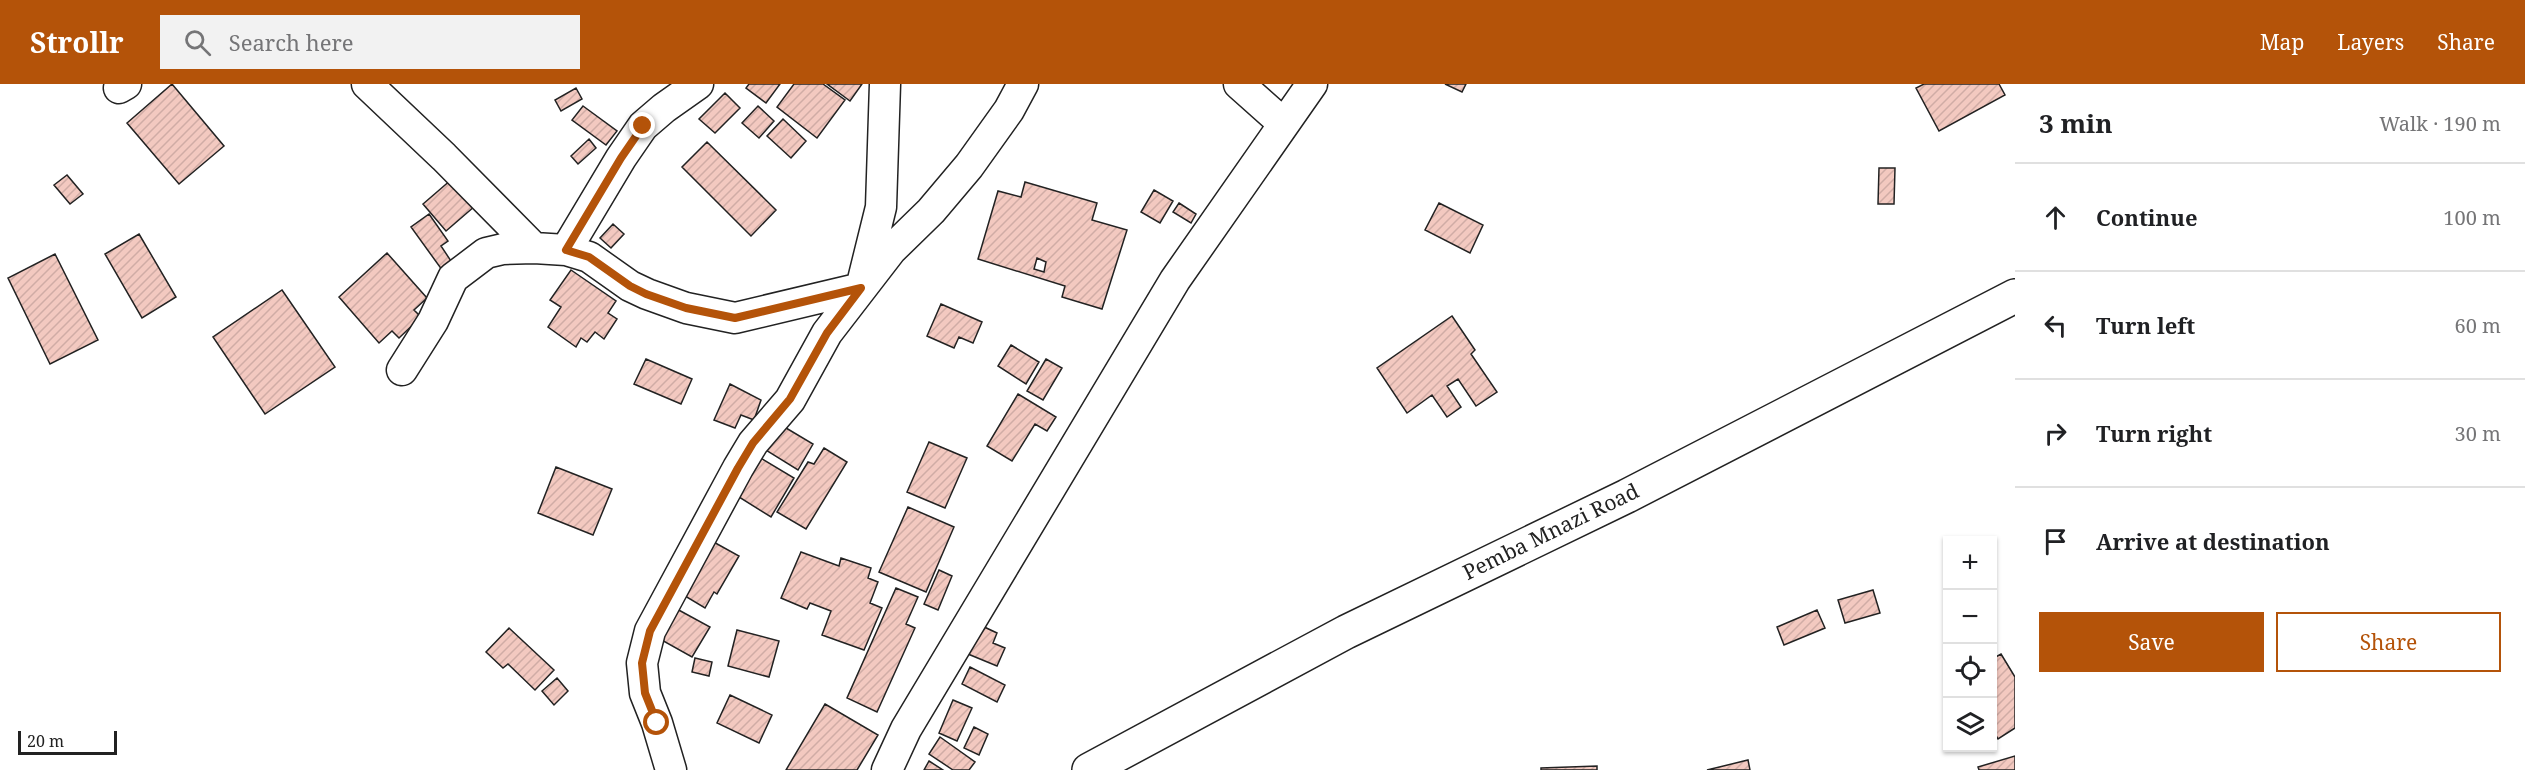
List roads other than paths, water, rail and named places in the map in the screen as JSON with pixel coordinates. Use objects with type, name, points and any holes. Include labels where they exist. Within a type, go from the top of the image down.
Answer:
[{"type":"main road","name":"Pemba Mnazi Road","points":[[1089,770],[1346,632],[1627,496],[2015,296]]},
{"type":"street","points":[[367,84],[423,136],[534,248]]},
{"type":"street","points":[[566,250],[621,158],[643,126],[698,84]]},
{"type":"street","points":[[861,288],[881,207],[885,84]]},
{"type":"street","points":[[671,770],[645,693],[642,663],[650,631],[738,468],[753,443],[790,399],[827,333],[891,250],[931,211],[969,166],[1023,84]]},
{"type":"street","points":[[1239,84],[1284,124]]},
{"type":"street","points":[[887,770],[906,729],[1175,280],[1312,84]]},
{"type":"street","points":[[402,370],[433,321],[453,278],[486,253],[503,249],[566,250],[589,257],[630,286],[646,294],[686,308],[735,318],[861,288]]}]
